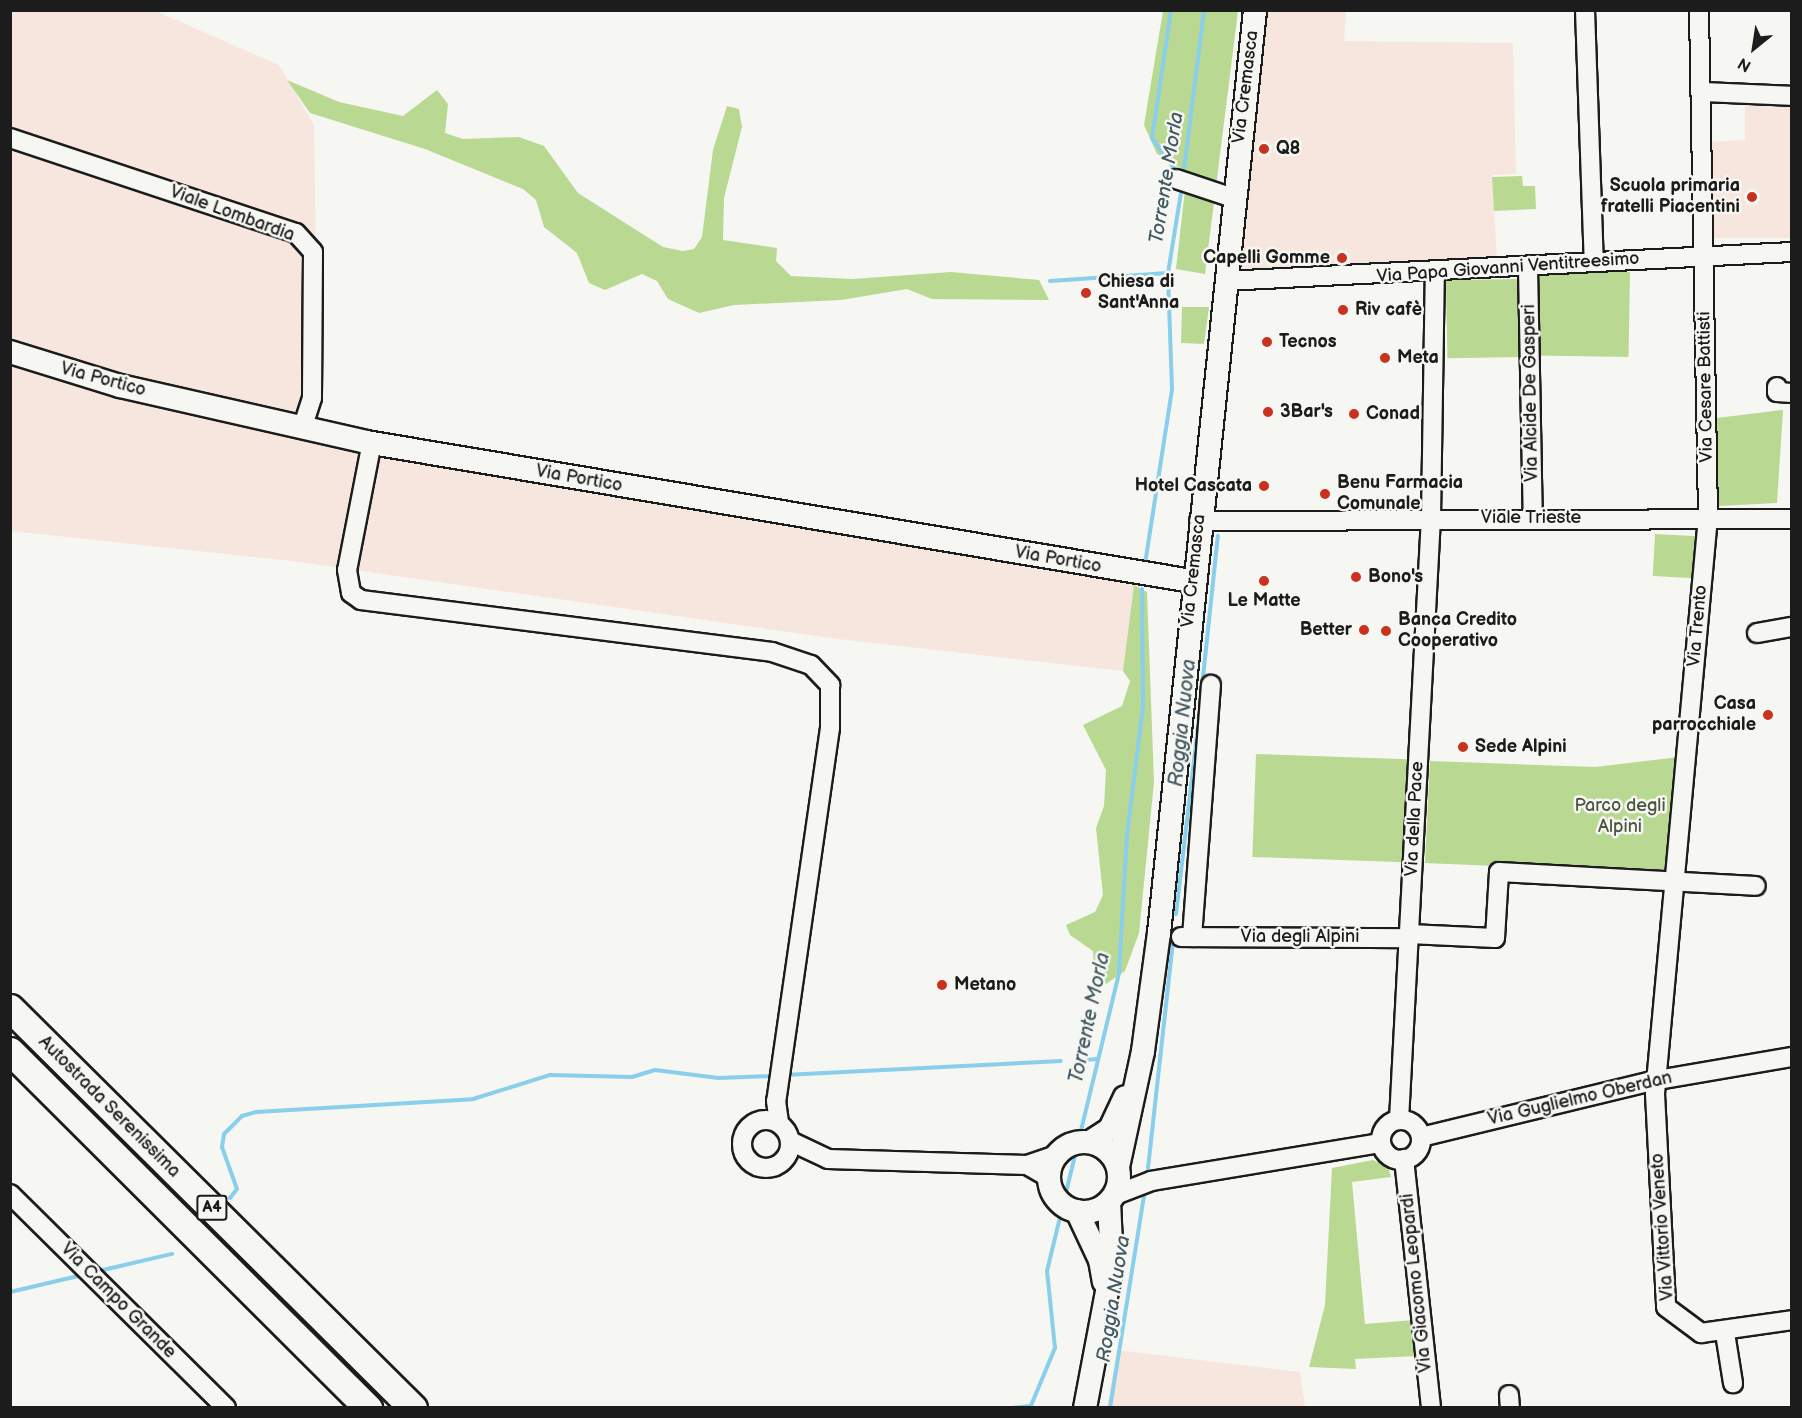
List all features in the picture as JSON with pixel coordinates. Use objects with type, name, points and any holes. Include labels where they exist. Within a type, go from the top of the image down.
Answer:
[{"type":"highway","name":"Autostrada Serenissima","points":[[10,1008],[413,1407]]},
{"type":"highway","name":"Autostrada Serenissima","points":[[10,1052],[368,1407]]},
{"type":"main road","name":"Via Cremasca","points":[[1085,1407],[1112,1265],[1115,1185],[1143,1051],[1191,581],[1255,10]]},
{"type":"main road","name":"Via Portico","points":[[10,352],[120,386],[366,442],[1191,581]]},
{"type":"main road","points":[[1153,576],[1170,569],[1196,543]]},
{"type":"main road","name":"Via Cremasca","points":[[1076,1145],[1110,1129],[1120,1112],[1143,1051]]},
{"type":"main road","points":[[1048,1177],[1076,1145],[1107,1150],[1115,1185],[1067,1206]]},
{"type":"main road","name":"Via Cremasca","points":[[1048,1177],[1100,1260],[1106,1292]]},
{"type":"street","points":[[1585,10],[1594,262]]},
{"type":"street","name":"Via Cesare Battisti","points":[[1699,10],[1708,516]]},
{"type":"street","points":[[1701,92],[1791,96]]},
{"type":"street","name":"Viale Lombardia","points":[[10,138],[296,233],[312,252],[312,398],[302,429]]},
{"type":"street","points":[[1176,179],[1233,198]]},
{"type":"street","name":"Via Papa Giovanni Ventitreesimo","points":[[1225,281],[1435,273],[1791,252]]},
{"type":"street","name":"Via Alcide De Gasperi","points":[[1528,267],[1533,518]]},
{"type":"street","name":"Via della Pace","points":[[1399,1120],[1431,518],[1435,273]]},
{"type":"street","points":[[366,442],[371,447],[347,570],[351,593],[361,600],[772,652],[811,665],[830,685],[830,728],[776,1101],[770,1121],[742,1135],[746,1159],[761,1168],[809,1152]]},
{"type":"street","name":"Viale Trieste","points":[[1198,520],[1708,516],[1791,519]]},
{"type":"street","name":"Via Trento","points":[[1657,1080],[1708,516]]},
{"type":"street","points":[[1757,633],[1791,627]]},
{"type":"street","name":"Via degli Alpini","points":[[1211,685],[1197,858],[1186,937],[1409,936]]},
{"type":"street","points":[[1409,936],[1495,938],[1499,872],[1675,879],[1756,886]]},
{"type":"street","name":"Via Guglielmo Oberdan","points":[[1421,1137],[1657,1080],[1791,1057]]},
{"type":"street","name":"Via Vittorio Veneto","points":[[1657,1080],[1666,1307],[1701,1333],[1725,1333],[1791,1320]]},
{"type":"street","points":[[1399,1120],[1415,1125],[1421,1137],[1416,1153],[1404,1159],[1389,1156],[1381,1143],[1385,1127],[1399,1120]]},
{"type":"street","points":[[770,1121],[790,1141],[809,1152],[828,1159],[1027,1165],[1076,1145]]},
{"type":"street","points":[[784,1160],[790,1141]]},
{"type":"street","points":[[1115,1185],[1381,1143]]},
{"type":"street","name":"Via Giacomo Leopardi","points":[[1404,1159],[1431,1407]]},
{"type":"street","points":[[1027,1165],[1048,1177]]},
{"type":"street","name":"Via Campo Grande","points":[[10,1194],[226,1407]]},
{"type":"street","points":[[1725,1333],[1733,1383]]},
{"type":"shaded area","points":[[11,11],[156,11],[279,65],[314,125],[319,440],[1134,585],[1123,671],[838,639],[292,561],[11,531]]},
{"type":"shaded area","points":[[1268,11],[1346,11],[1344,41],[1513,43],[1516,174],[1492,175],[1497,259],[1241,269]]},
{"type":"shaded area","name":"Scuola primaria fratelli Piacentini","points":[[1745,103],[1791,106],[1791,238],[1712,238],[1710,142],[1745,140]]},
{"type":"shaded area","points":[[1117,1350],[1300,1372],[1305,1407],[1107,1407]]},
{"type":"green space","points":[[1163,11],[1238,11],[1205,274],[1176,269],[1187,172],[1157,154],[1144,125]]},
{"type":"green space","points":[[287,80],[339,102],[403,116],[437,90],[448,104],[445,133],[463,139],[519,137],[544,146],[578,193],[663,247],[683,251],[694,249],[702,237],[713,150],[727,106],[739,109],[742,127],[724,198],[723,240],[777,248],[776,261],[791,276],[852,279],[951,272],[1039,280],[1049,300],[932,299],[907,289],[841,300],[734,305],[699,313],[668,299],[657,281],[642,274],[605,290],[589,283],[577,253],[544,227],[536,200],[523,189],[425,149],[310,113]]},
{"type":"green space","points":[[1522,176],[1523,186],[1535,186],[1536,209],[1494,211],[1492,177]]},
{"type":"green space","points":[[1538,270],[1630,272],[1629,357],[1537,355]]},
{"type":"green space","points":[[1518,279],[1519,357],[1447,358],[1446,280]]},
{"type":"green space","points":[[1182,307],[1209,307],[1204,344],[1181,343]]},
{"type":"green space","points":[[1783,410],[1777,503],[1718,506],[1717,418]]},
{"type":"green space","points":[[1655,534],[1697,536],[1695,578],[1653,576]]},
{"type":"green space","points":[[1134,585],[1147,592],[1154,782],[1139,933],[1125,971],[1100,988],[1094,984],[1093,951],[1070,935],[1066,925],[1095,912],[1103,895],[1096,828],[1104,806],[1106,770],[1083,725],[1122,706],[1130,681],[1123,671]]},
{"type":"green space","points":[[1256,754],[1408,759],[1404,862],[1252,857]]},
{"type":"green space","name":"Parco degli Alpini","points":[[1679,757],[1669,873],[1425,863],[1430,761],[1595,767]]},
{"type":"green space","points":[[1373,1160],[1388,1167],[1391,1177],[1352,1182],[1365,1324],[1414,1320],[1418,1356],[1355,1359],[1356,1369],[1309,1367],[1325,1305],[1332,1168]]},
{"type":"waterway","name":"Roggia Nuova","points":[[1171,10],[1152,138],[1178,174]]},
{"type":"waterway","name":"Torrente Morla","points":[[1183,177],[1204,10]]},
{"type":"waterway","name":"Torrente Morla","points":[[1145,564],[1172,389],[1168,273],[1182,187]]},
{"type":"waterway","points":[[1050,281],[1168,273]]},
{"type":"waterway","name":"Roggia Nuova","points":[[1202,687],[1218,536]]},
{"type":"waterway","name":"Torrente Morla","points":[[1030,1408],[1055,1348],[1047,1271],[1119,973],[1127,835],[1143,706],[1142,589]]},
{"type":"waterway","name":"Roggia Nuova","points":[[1176,914],[1200,709]]},
{"type":"waterway","name":"Roggia Nuova","points":[[1148,1168],[1173,943]]},
{"type":"waterway","points":[[1083,1060],[1098,1059]]},
{"type":"waterway","points":[[784,1075],[1061,1061]]},
{"type":"waterway","points":[[230,1198],[237,1189],[222,1147],[224,1134],[242,1116],[256,1112],[473,1099],[550,1075],[632,1077],[655,1070],[718,1078],[773,1076]]},
{"type":"waterway","name":"Roggia Nuova","points":[[1110,1408],[1144,1196]]},
{"type":"waterway","points":[[103,1270],[172,1254]]},
{"type":"waterway","points":[[10,1292],[78,1276]]},
{"type":"waterway","points":[[1012,1408],[1031,1406]]},
{"type":"place","name":"Q8","points":[[1264,149]]},
{"type":"place","name":"Scuola primaria fratelli Piacentini","points":[[1752,197]]},
{"type":"place","name":"Capelli Gomme","points":[[1342,258]]},
{"type":"place","name":"Chiesa di Sant'Anna","points":[[1086,293]]},
{"type":"place","name":"Riv cafè","points":[[1343,310]]},
{"type":"place","name":"Tecnos","points":[[1267,342]]},
{"type":"place","name":"Meta","points":[[1385,358]]},
{"type":"place","name":"3Bar's","points":[[1268,412]]},
{"type":"place","name":"Conad","points":[[1354,414]]},
{"type":"place","name":"Hotel Cascata","points":[[1264,486]]},
{"type":"place","name":"Benu Farmacia Comunale","points":[[1325,494]]},
{"type":"place","name":"Bono's","points":[[1356,577]]},
{"type":"place","name":"Le Matte","points":[[1264,581]]},
{"type":"place","name":"Better","points":[[1364,630]]},
{"type":"place","name":"Banca Credito Cooperativo","points":[[1386,631]]},
{"type":"place","name":"Casa parrocchiale","points":[[1768,715]]},
{"type":"place","name":"Sede Alpini","points":[[1463,747]]},
{"type":"place","name":"Metano","points":[[942,985]]}]
